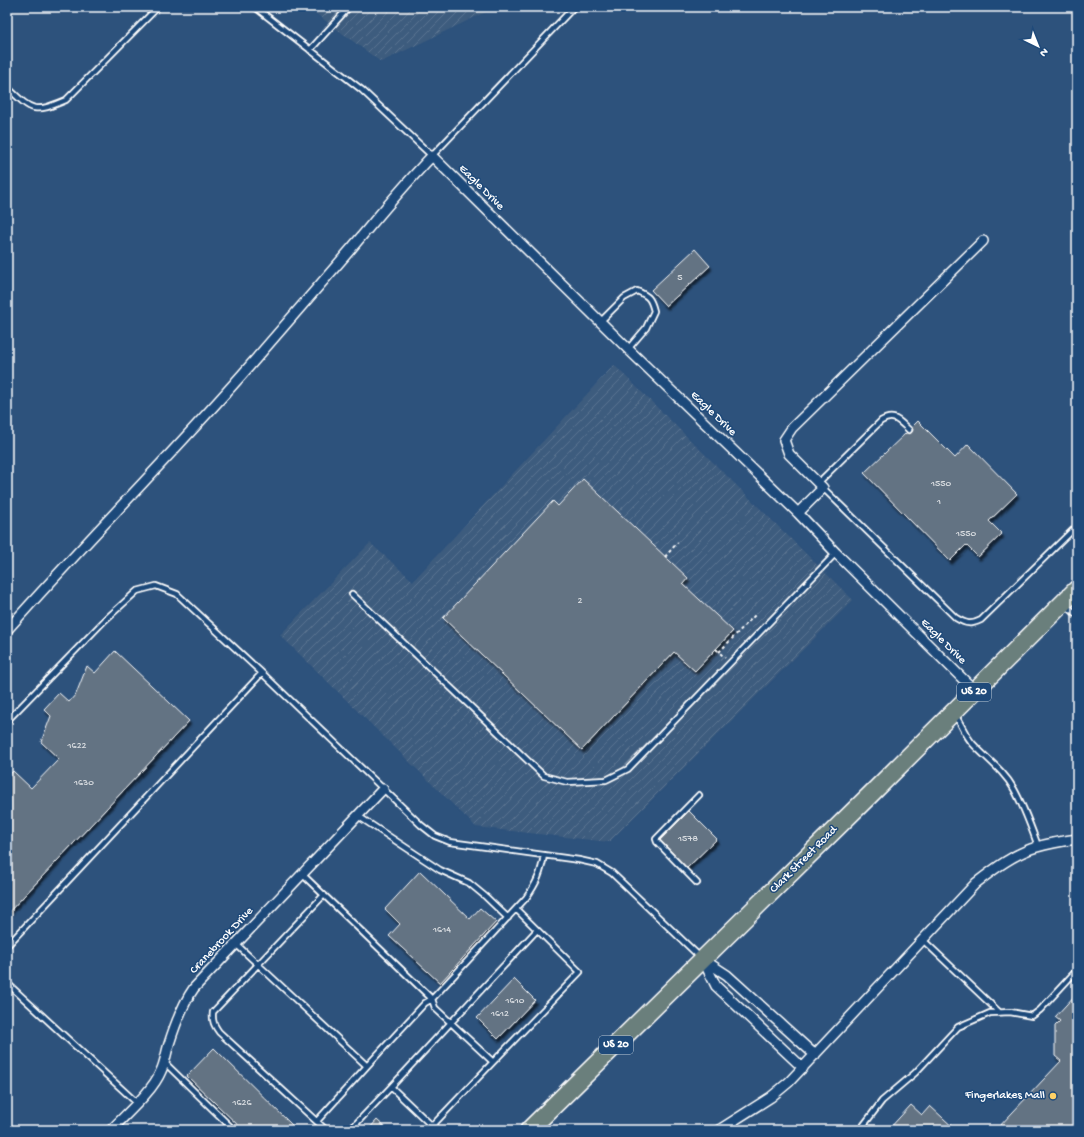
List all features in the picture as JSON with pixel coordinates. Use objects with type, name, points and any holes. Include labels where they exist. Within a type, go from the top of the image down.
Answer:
[{"type":"highway","name":"Clark Street Road","points":[[529,1130],[703,960],[1077,589]]},
{"type":"street","name":"Eagle Drive","points":[[432,156],[600,322],[798,513],[836,553],[975,691]]},
{"type":"street","points":[[7,630],[248,369],[380,212],[432,156]]},
{"type":"street","points":[[798,513],[821,485],[789,454],[784,440],[792,428],[983,241]]},
{"type":"street","name":"Cranebrook Drive","points":[[111,1130],[151,1087],[161,1072],[177,1022],[188,996],[194,988],[383,789]]},
{"type":"street","points":[[719,1130],[771,1097],[789,1082],[976,884],[1009,860],[1038,846],[1056,842],[1077,840]]},
{"type":"street","points":[[703,960],[727,975],[815,1055]]},
{"type":"street","points":[[703,960],[716,986],[803,1068]]},
{"type":"lane","points":[[7,87],[25,104],[36,109],[51,106],[66,100],[158,7]]},
{"type":"lane","points":[[255,7],[362,90],[432,156],[574,7]]},
{"type":"lane","points":[[310,50],[349,7]]},
{"type":"lane","points":[[600,322],[624,298],[637,291],[651,300],[654,311],[646,328],[628,349]]},
{"type":"lane","points":[[908,430],[893,418],[887,418],[880,421],[821,485],[956,618],[965,624],[974,624],[981,620],[1077,526]]},
{"type":"lane","points":[[352,594],[544,776],[567,782],[606,780],[628,769],[836,553]]},
{"type":"lane","points":[[7,721],[105,620],[137,591],[156,586],[177,594],[421,825],[435,836],[450,842],[579,860],[597,864],[612,873],[703,960]]},
{"type":"lane","points":[[1068,607],[1077,615]]},
{"type":"lane","points":[[7,946],[262,673]]},
{"type":"lane","points":[[953,712],[960,722],[967,737],[999,769],[1014,789],[1038,846]]},
{"type":"lane","points":[[697,883],[657,842],[656,839],[699,795]]},
{"type":"lane","points":[[358,816],[440,870],[469,883],[508,918]]},
{"type":"lane","points":[[316,1122],[526,898],[536,884],[541,871],[544,855]]},
{"type":"lane","points":[[302,874],[432,999],[435,1008],[493,1062]]},
{"type":"lane","points":[[324,895],[213,1012],[212,1018],[214,1025],[219,1032],[326,1130]]},
{"type":"lane","points":[[391,1087],[432,1126],[580,972],[516,909]]},
{"type":"lane","points":[[350,1130],[537,930]]},
{"type":"lane","points":[[923,940],[999,1012]]},
{"type":"lane","points":[[236,944],[367,1066]]},
{"type":"lane","points":[[860,1130],[882,1101],[915,1073],[958,1027],[990,1013],[1010,1012],[1032,1016],[1040,1010],[1077,970]]},
{"type":"lane","points":[[7,983],[137,1103]]},
{"type":"lane","points":[[164,1062],[234,1130]]},
{"type":"path","points":[[665,557],[678,542]]},
{"type":"path","points":[[719,652],[755,615]]},
{"type":"path","points":[[716,649],[730,663]]},
{"type":"shaded area","points":[[307,7],[496,7],[381,62]]},
{"type":"shaded area","points":[[614,365],[853,600],[609,842],[476,827],[280,635],[370,543],[413,581]]},
{"type":"building","points":[[695,249],[710,266],[666,306],[651,290]]},
{"type":"building","points":[[918,421],[955,458],[968,444],[1017,494],[989,521],[1002,534],[978,557],[966,545],[950,561],[864,473],[906,433],[911,433],[913,430],[912,427]]},
{"type":"building","points":[[583,479],[688,578],[683,584],[733,631],[695,671],[674,652],[582,750],[443,618],[553,501],[558,506]]},
{"type":"building","points":[[115,651],[189,721],[7,914],[7,778],[13,771],[31,788],[59,759],[41,742],[51,716],[44,709],[59,693],[69,702],[76,694],[87,666],[95,673]]},
{"type":"building","points":[[689,811],[717,839],[687,868],[660,840]]},
{"type":"building","points":[[420,871],[470,919],[480,908],[496,922],[440,983],[389,936],[400,924],[385,909]]},
{"type":"building","points":[[514,979],[535,1000],[498,1039],[477,1018]]},
{"type":"building","name":"Fingerlakes Mall","points":[[1077,993],[1077,1130],[996,1130],[1061,1061],[1055,1056],[1055,1026],[1060,1021],[1055,1017]]},
{"type":"building","points":[[214,1048],[297,1130],[243,1130],[187,1076]]},
{"type":"building","name":"Fingerlakes Mall","points":[[911,1105],[922,1115],[930,1106],[956,1130],[888,1130]]},
{"type":"building","points":[[377,1120],[388,1130],[368,1130]]},
{"type":"place","name":"Fingerlakes Mall","points":[[1053,1096]]}]
